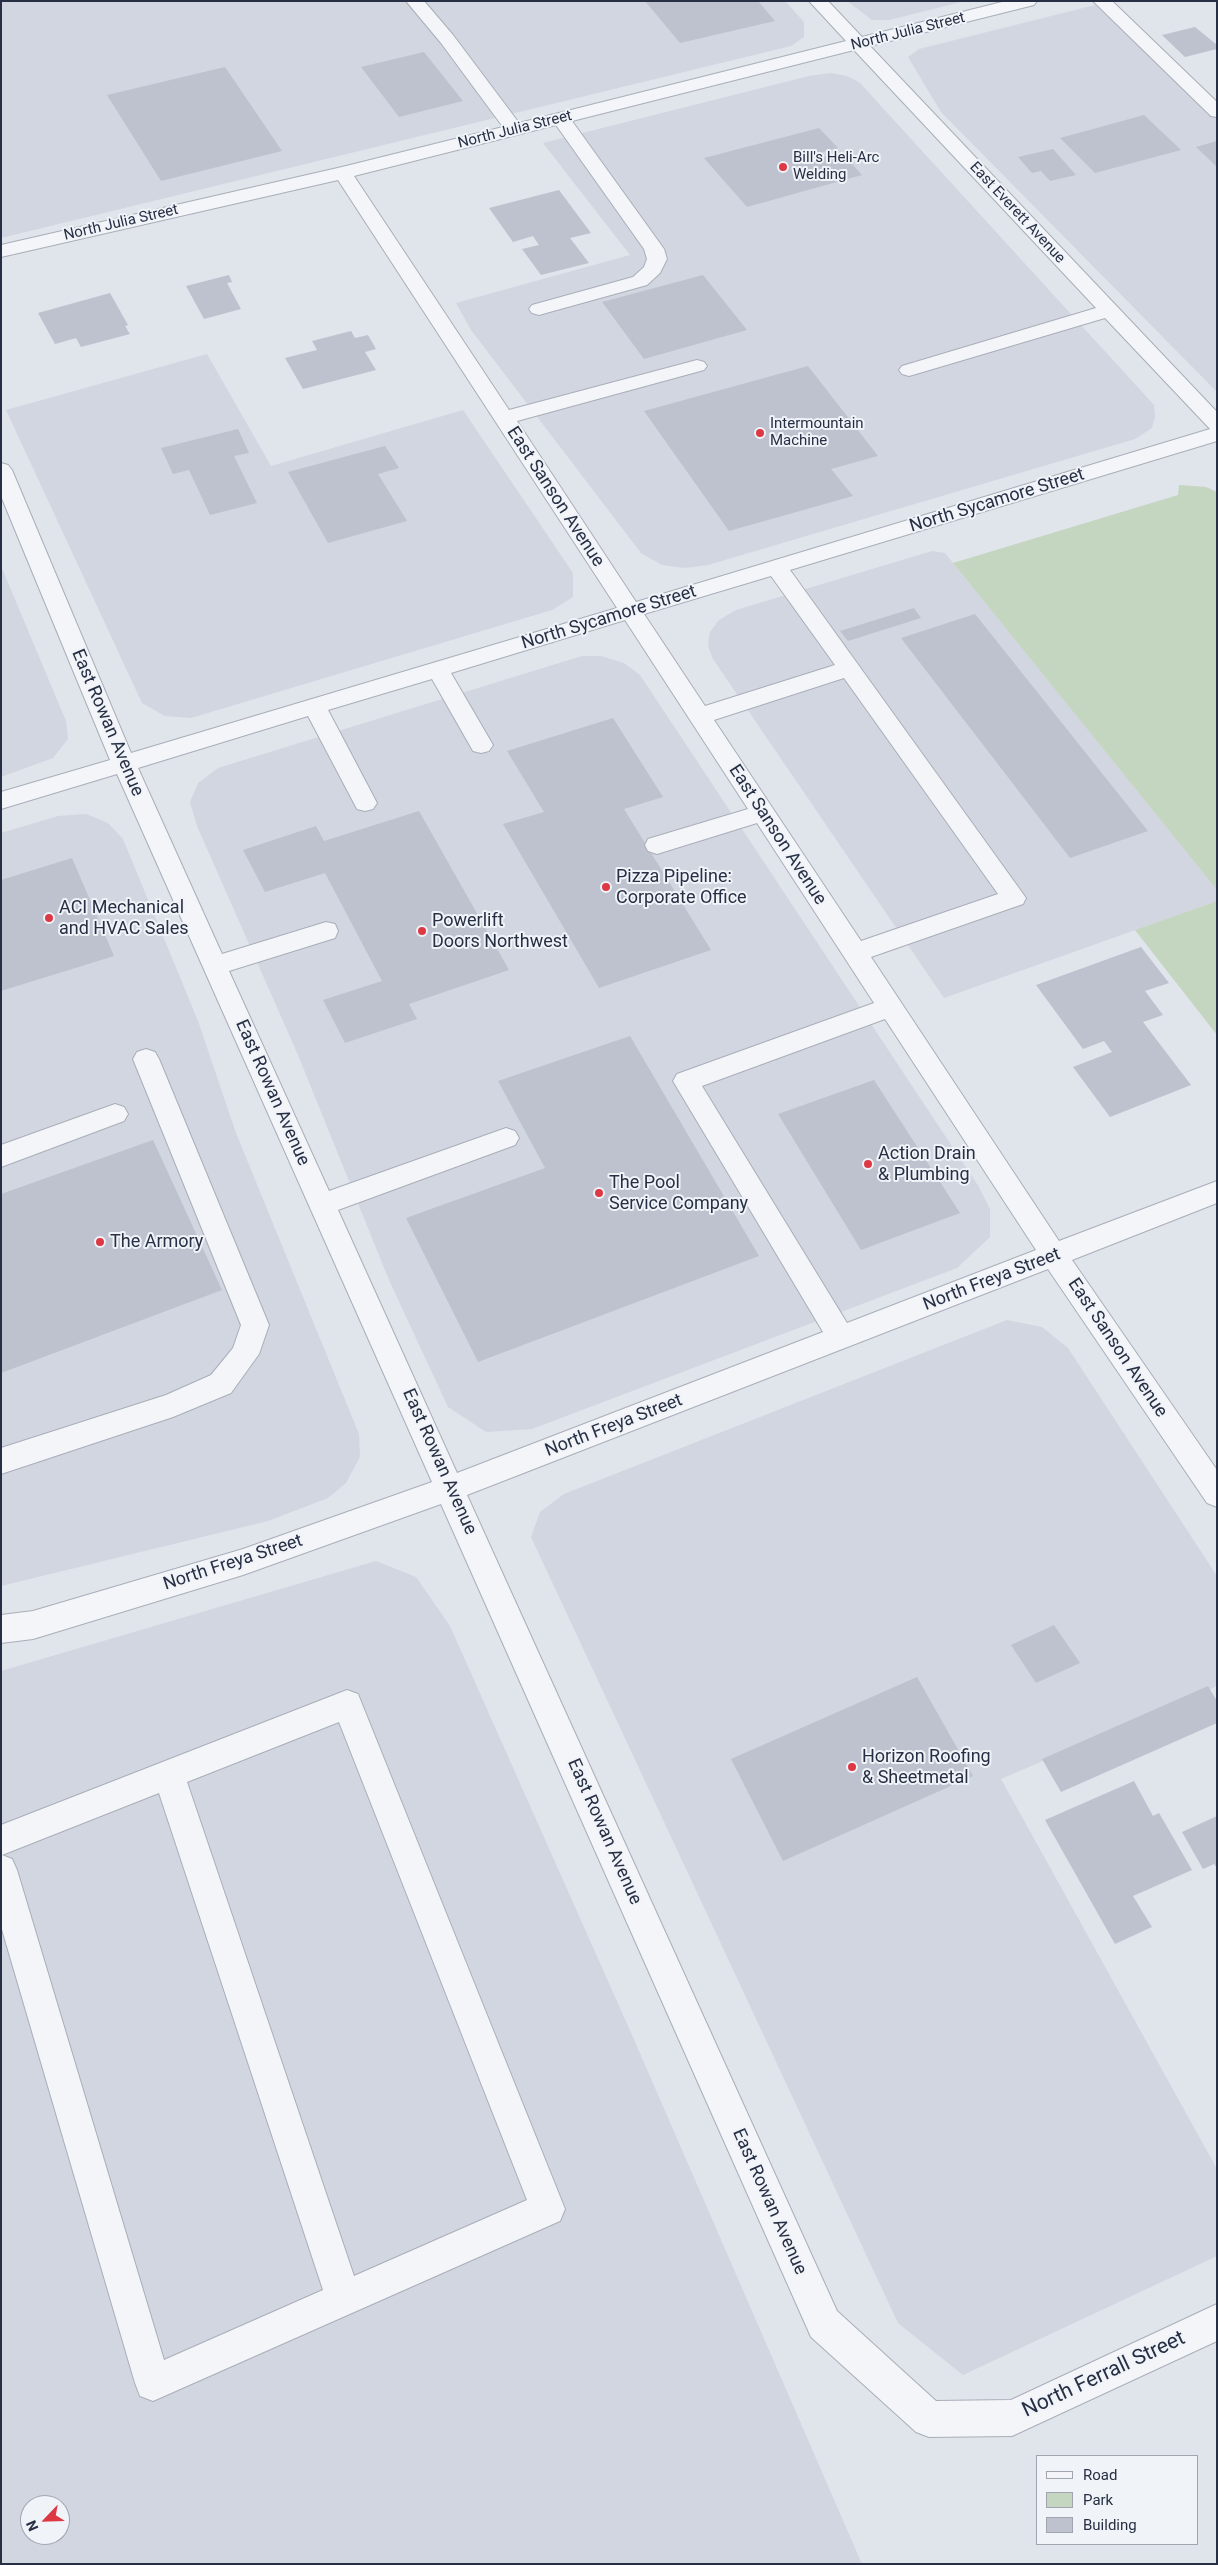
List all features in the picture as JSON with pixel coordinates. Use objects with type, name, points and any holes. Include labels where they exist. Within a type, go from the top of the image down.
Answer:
[{"type":"street","points":[[415,1],[447,39],[514,130]]},
{"type":"street","name":"East Everett Avenue","points":[[818,1],[1217,425]]},
{"type":"street","name":"North Julia Street","points":[[1,251],[343,173],[1028,1]]},
{"type":"street","points":[[1102,1],[1217,112]]},
{"type":"street","points":[[539,309],[640,281],[654,269],[657,259],[654,249],[560,118]]},
{"type":"street","name":"East Sanson Avenue","points":[[343,173],[1054,1256],[1217,1494]]},
{"type":"street","points":[[910,370],[1109,310]]},
{"type":"street","points":[[504,418],[697,366]]},
{"type":"street","name":"North Sycamore Street","points":[[1,801],[1217,434]]},
{"type":"street","name":"East Rowan Avenue","points":[[1,470],[124,764],[451,1488],[824,2324],[929,2419]]},
{"type":"street","points":[[777,568],[1014,898],[855,953]]},
{"type":"street","points":[[699,716],[849,668]]},
{"type":"street","points":[[438,670],[480,745]]},
{"type":"street","points":[[315,707],[365,803]]},
{"type":"street","points":[[657,845],[763,813]]},
{"type":"street","points":[[214,966],[326,931]]},
{"type":"street","points":[[842,1338],[686,1081],[890,1007]]},
{"type":"street","points":[[1,1461],[173,1405],[221,1384],[245,1354],[255,1325],[146,1060]]},
{"type":"street","points":[[1,1156],[115,1114]]},
{"type":"street","points":[[323,1204],[506,1138]]},
{"type":"street","name":"North Freya Street","points":[[1,1630],[33,1625],[244,1562],[451,1488],[1217,1192]]},
{"type":"street","points":[[1,1840],[347,1704],[548,2209],[153,2383],[1,1870]]},
{"type":"street","points":[[169,1774],[344,2299]]},
{"type":"street","name":"North Ferrall Street","points":[[929,2419],[1012,2418],[1217,2322]]},
{"type":"shaded area","points":[[1,1],[785,1],[804,22],[804,37],[791,46],[1,238]]},
{"type":"shaded area","points":[[847,1],[965,1],[889,20],[872,20]]},
{"type":"shaded area","points":[[1095,5],[1217,119],[1217,392],[941,112],[908,57],[919,49]]},
{"type":"shaded area","points":[[831,73],[847,76],[860,83],[1154,405],[1155,417],[1152,428],[1135,439],[708,565],[685,568],[662,565],[641,553],[471,330],[456,303],[630,255],[543,143],[809,76]]},
{"type":"shaded area","points":[[207,354],[271,466],[463,410],[573,573],[573,597],[552,610],[191,718],[165,716],[142,703],[6,410]]},
{"type":"shaded area","points":[[932,551],[945,553],[1217,890],[1217,901],[944,998],[713,659],[708,646],[710,632],[719,620],[736,610]]},
{"type":"shaded area","points":[[1,566],[66,721],[68,739],[53,758],[1,777]]},
{"type":"shaded area","points":[[582,656],[601,656],[624,663],[640,675],[979,1187],[990,1209],[990,1237],[957,1268],[532,1429],[486,1432],[448,1407],[389,1280],[298,1055],[197,826],[190,802],[198,783],[218,768]]},
{"type":"shaded area","points":[[86,814],[108,823],[123,839],[198,1021],[236,1133],[359,1434],[360,1457],[346,1483],[328,1498],[268,1521],[1,1586],[1,833],[58,816]]},
{"type":"shaded area","points":[[1007,1320],[1042,1327],[1068,1348],[1217,1576],[1217,1686],[1001,1779],[1217,2169],[1217,2256],[963,2375],[898,2323],[531,1537],[540,1512],[564,1494]]},
{"type":"shaded area","points":[[376,1561],[416,1577],[450,1626],[632,2035],[862,2564],[1,2564],[1,1671]]},
{"type":"green space","points":[[1179,485],[1206,487],[1217,492],[1217,890],[953,563],[1178,495]]},
{"type":"green space","points":[[1217,901],[1217,1035],[1135,930]]},
{"type":"building","points":[[645,1],[758,1],[775,21],[680,43]]},
{"type":"building","points":[[1195,27],[1217,45],[1217,49],[1185,57],[1162,35]]},
{"type":"building","points":[[424,52],[463,101],[399,117],[361,67]]},
{"type":"building","points":[[225,67],[282,151],[161,181],[107,95]]},
{"type":"building","points":[[1144,115],[1181,150],[1095,173],[1060,138]]},
{"type":"building","name":"Bill's Heli-Arc Welding","points":[[819,128],[838,148],[815,154],[819,158],[841,152],[862,175],[747,207],[704,158]]},
{"type":"building","points":[[1217,141],[1217,167],[1196,147]]},
{"type":"building","points":[[1053,149],[1076,175],[1050,181],[1041,171],[1032,173],[1018,157]]},
{"type":"building","points":[[559,190],[591,233],[570,238],[589,263],[541,275],[522,249],[539,245],[533,236],[513,242],[489,208]]},
{"type":"building","points":[[229,275],[232,282],[227,283],[241,309],[204,319],[186,286]]},
{"type":"building","points":[[703,275],[747,330],[644,359],[602,302]]},
{"type":"building","points":[[110,293],[128,325],[125,326],[130,334],[81,347],[76,338],[55,344],[38,313]]},
{"type":"building","points":[[351,331],[355,338],[368,335],[376,349],[365,352],[376,370],[303,389],[285,358],[317,350],[312,341]]},
{"type":"building","name":"Intermountain Machine","points":[[808,366],[878,456],[831,469],[853,496],[729,531],[644,411]]},
{"type":"building","points":[[238,429],[249,453],[234,456],[257,503],[210,515],[189,470],[173,474],[161,448]]},
{"type":"building","points":[[385,446],[399,468],[378,474],[407,521],[328,543],[288,472]]},
{"type":"building","points":[[914,608],[921,618],[848,641],[840,631]]},
{"type":"building","points":[[975,614],[1148,831],[1070,858],[901,638]]},
{"type":"building","name":"Pizza Pipeline: Corporate Office","points":[[613,718],[663,797],[624,809],[711,950],[599,988],[503,824],[544,812],[507,751]]},
{"type":"building","name":"Powerlift Doors Northwest","points":[[419,811],[509,970],[409,1004],[417,1019],[345,1043],[323,1000],[382,981],[325,873],[265,892],[243,850],[316,826],[324,841]]},
{"type":"building","name":"ACI Mechanical and HVAC Sales","points":[[72,858],[114,956],[1,991],[1,880]]},
{"type":"building","points":[[1141,947],[1169,983],[1145,991],[1163,1015],[1143,1022],[1191,1085],[1110,1117],[1073,1067],[1112,1052],[1104,1041],[1083,1049],[1036,985]]},
{"type":"building","name":"The Pool Service Company","points":[[630,1036],[759,1256],[478,1362],[406,1218],[545,1168],[498,1081]]},
{"type":"building","name":"Action Drain & Plumbing","points":[[874,1080],[960,1213],[861,1250],[778,1114]]},
{"type":"building","name":"The Armory","points":[[153,1140],[222,1290],[1,1373],[1,1194]]},
{"type":"building","points":[[1054,1625],[1080,1663],[1036,1683],[1011,1645]]},
{"type":"building","name":"Horizon Roofing & Sheetmetal","points":[[917,1677],[973,1776],[783,1861],[731,1759]]},
{"type":"building","points":[[1208,1686],[1217,1701],[1217,1723],[1061,1792],[1042,1759]]},
{"type":"building","points":[[1134,1781],[1153,1816],[1159,1813],[1192,1870],[1133,1896],[1152,1927],[1115,1944],[1045,1820]]},
{"type":"building","points":[[1217,1816],[1217,1868],[1214,1864],[1203,1869],[1182,1832]]},
{"type":"place","name":"Bill's Heli-Arc Welding","points":[[783,167]]},
{"type":"place","name":"Intermountain Machine","points":[[760,433]]},
{"type":"place","name":"Pizza Pipeline: Corporate Office","points":[[606,887]]},
{"type":"place","name":"ACI Mechanical and HVAC Sales","points":[[49,918]]},
{"type":"place","name":"Powerlift Doors Northwest","points":[[422,931]]},
{"type":"place","name":"Action Drain & Plumbing","points":[[868,1164]]},
{"type":"place","name":"The Pool Service Company","points":[[599,1193]]},
{"type":"place","name":"The Armory","points":[[100,1242]]},
{"type":"place","name":"Horizon Roofing & Sheetmetal","points":[[852,1767]]}]
